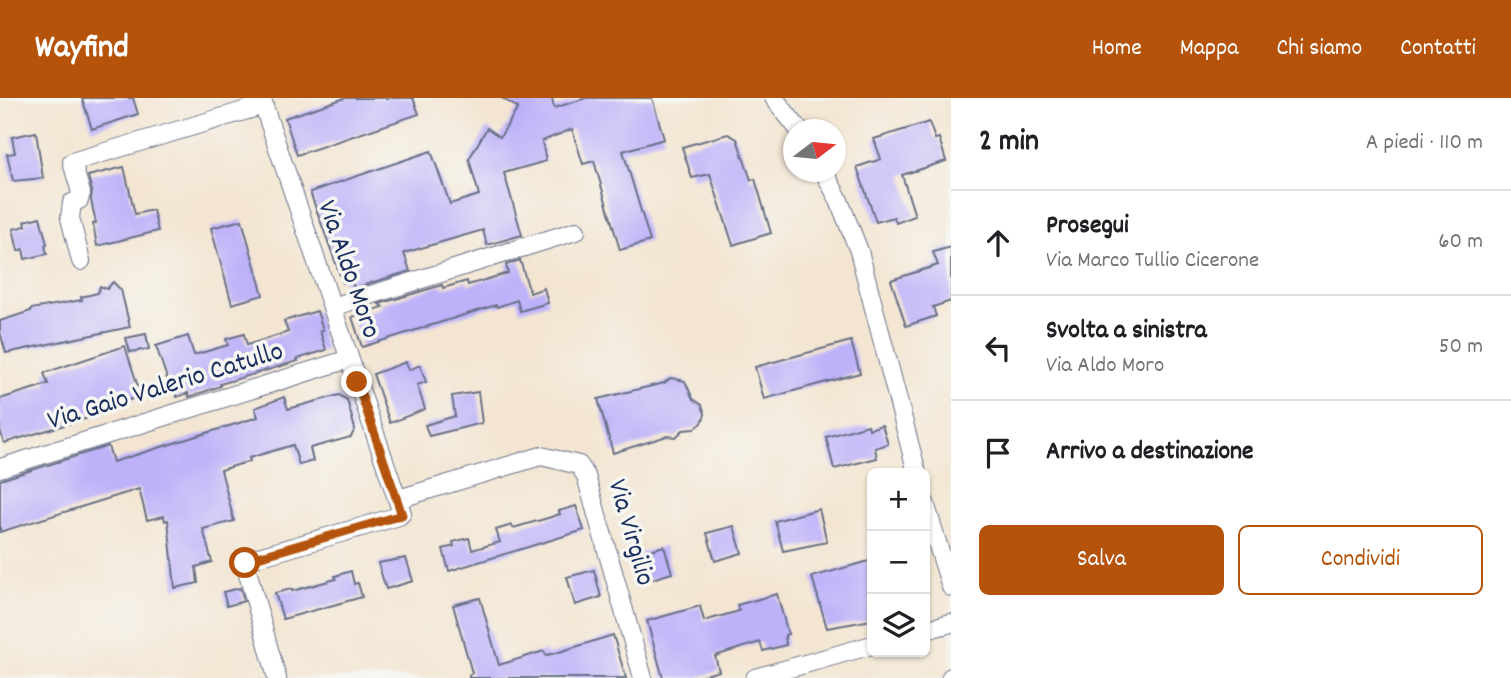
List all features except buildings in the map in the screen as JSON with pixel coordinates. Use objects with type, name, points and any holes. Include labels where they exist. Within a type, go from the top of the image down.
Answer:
[{"type":"street","points":[[774,98],[790,119]]},
{"type":"street","points":[[80,261],[70,218],[72,203],[79,200],[81,193],[72,162],[262,102]]},
{"type":"street","name":"Via Aldo Moro","points":[[262,102],[398,499]]},
{"type":"street","points":[[829,182],[859,251],[916,468]]},
{"type":"street","points":[[332,307],[576,231]]},
{"type":"street","name":"Via Gaio Valerio Catullo","points":[[0,468],[349,359]]},
{"type":"street","name":"Via Virgilio","points":[[398,499],[541,456],[579,465],[586,476],[643,678]]},
{"type":"street","points":[[277,678],[245,563],[401,516],[398,499]]},
{"type":"street","points":[[930,519],[951,587]]},
{"type":"street","points":[[930,629],[951,623]]},
{"type":"street","points":[[755,678],[867,646]]},
{"type":"route","points":[[245,563],[402,515],[357,382]]}]
